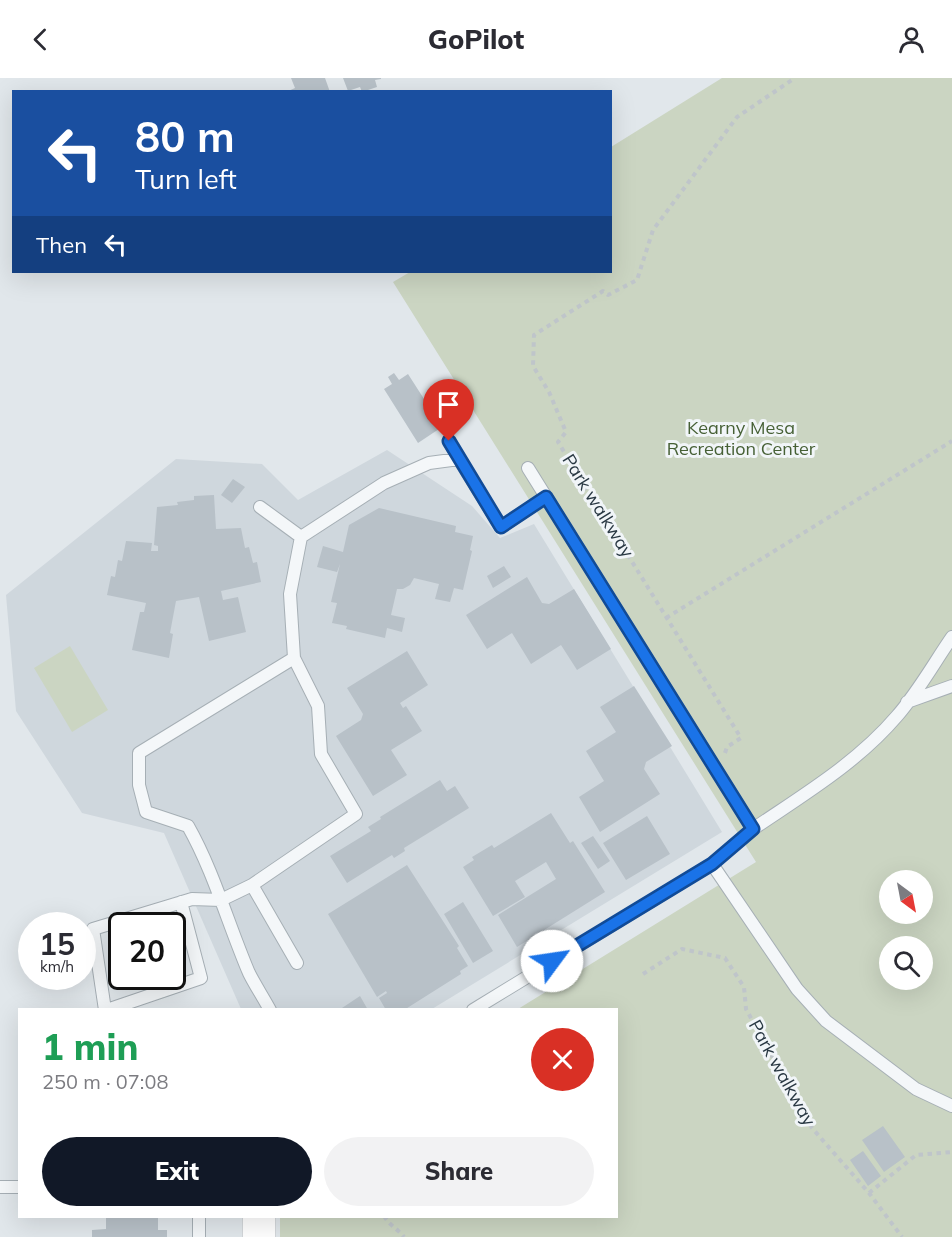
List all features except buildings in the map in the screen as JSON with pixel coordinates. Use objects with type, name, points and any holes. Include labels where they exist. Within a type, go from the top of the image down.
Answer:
[{"type":"street","points":[[259,1218],[259,1237]]},
{"type":"lane","points":[[449,441],[501,527],[546,497]]},
{"type":"lane","points":[[106,1008],[93,929],[192,899],[221,900],[252,885],[356,814],[321,754],[318,706],[294,658],[290,594],[301,537],[384,483],[429,463],[459,459]]},
{"type":"lane","points":[[528,468],[753,829]]},
{"type":"lane","points":[[260,507],[301,537]]},
{"type":"lane","points":[[476,1008],[712,864],[753,829],[864,750],[897,716],[952,637]]},
{"type":"lane","points":[[269,1008],[250,974],[197,842],[188,826],[146,812],[139,785],[140,753],[294,658]]},
{"type":"lane","points":[[907,702],[952,686]]},
{"type":"lane","points":[[712,864],[798,989],[826,1022],[916,1089],[952,1106]]},
{"type":"lane","points":[[252,885],[297,963]]},
{"type":"lane","points":[[112,1008],[201,978],[181,902]]},
{"type":"lane","points":[[0,1187],[18,1187]]},
{"type":"lane","points":[[199,1218],[199,1237]]},
{"type":"path","name":"Park walkway","points":[[725,753],[727,747],[741,738],[558,442],[566,432],[549,392],[533,366],[534,335],[603,291],[608,295],[637,280],[653,230],[736,117],[795,78]]},
{"type":"path","points":[[666,618],[952,441]]},
{"type":"path","name":"Park walkway","points":[[643,975],[682,949],[725,958],[744,987],[746,1009],[812,1128],[869,1193],[902,1237]]},
{"type":"path","points":[[869,1193],[916,1155],[952,1152]]},
{"type":"path","points":[[385,1218],[390,1226],[404,1237]]},
{"type":"shaded area","points":[[387,450],[472,506],[500,538],[534,524],[722,832],[434,1008],[241,1008],[164,833],[82,813],[16,711],[6,595],[176,459],[262,464],[298,500]]},
{"type":"green space","name":"Kearny Mesa Recreation Center","points":[[722,78],[952,78],[952,1237],[280,1237],[280,1218],[618,1218],[618,1008],[520,1008],[756,862],[393,282],[408,273],[612,273],[612,146]]},
{"type":"green space","points":[[70,646],[108,710],[72,732],[34,668]]},
{"type":"route","points":[[449,441],[501,527],[546,497],[753,829],[712,864],[552,961]]}]
